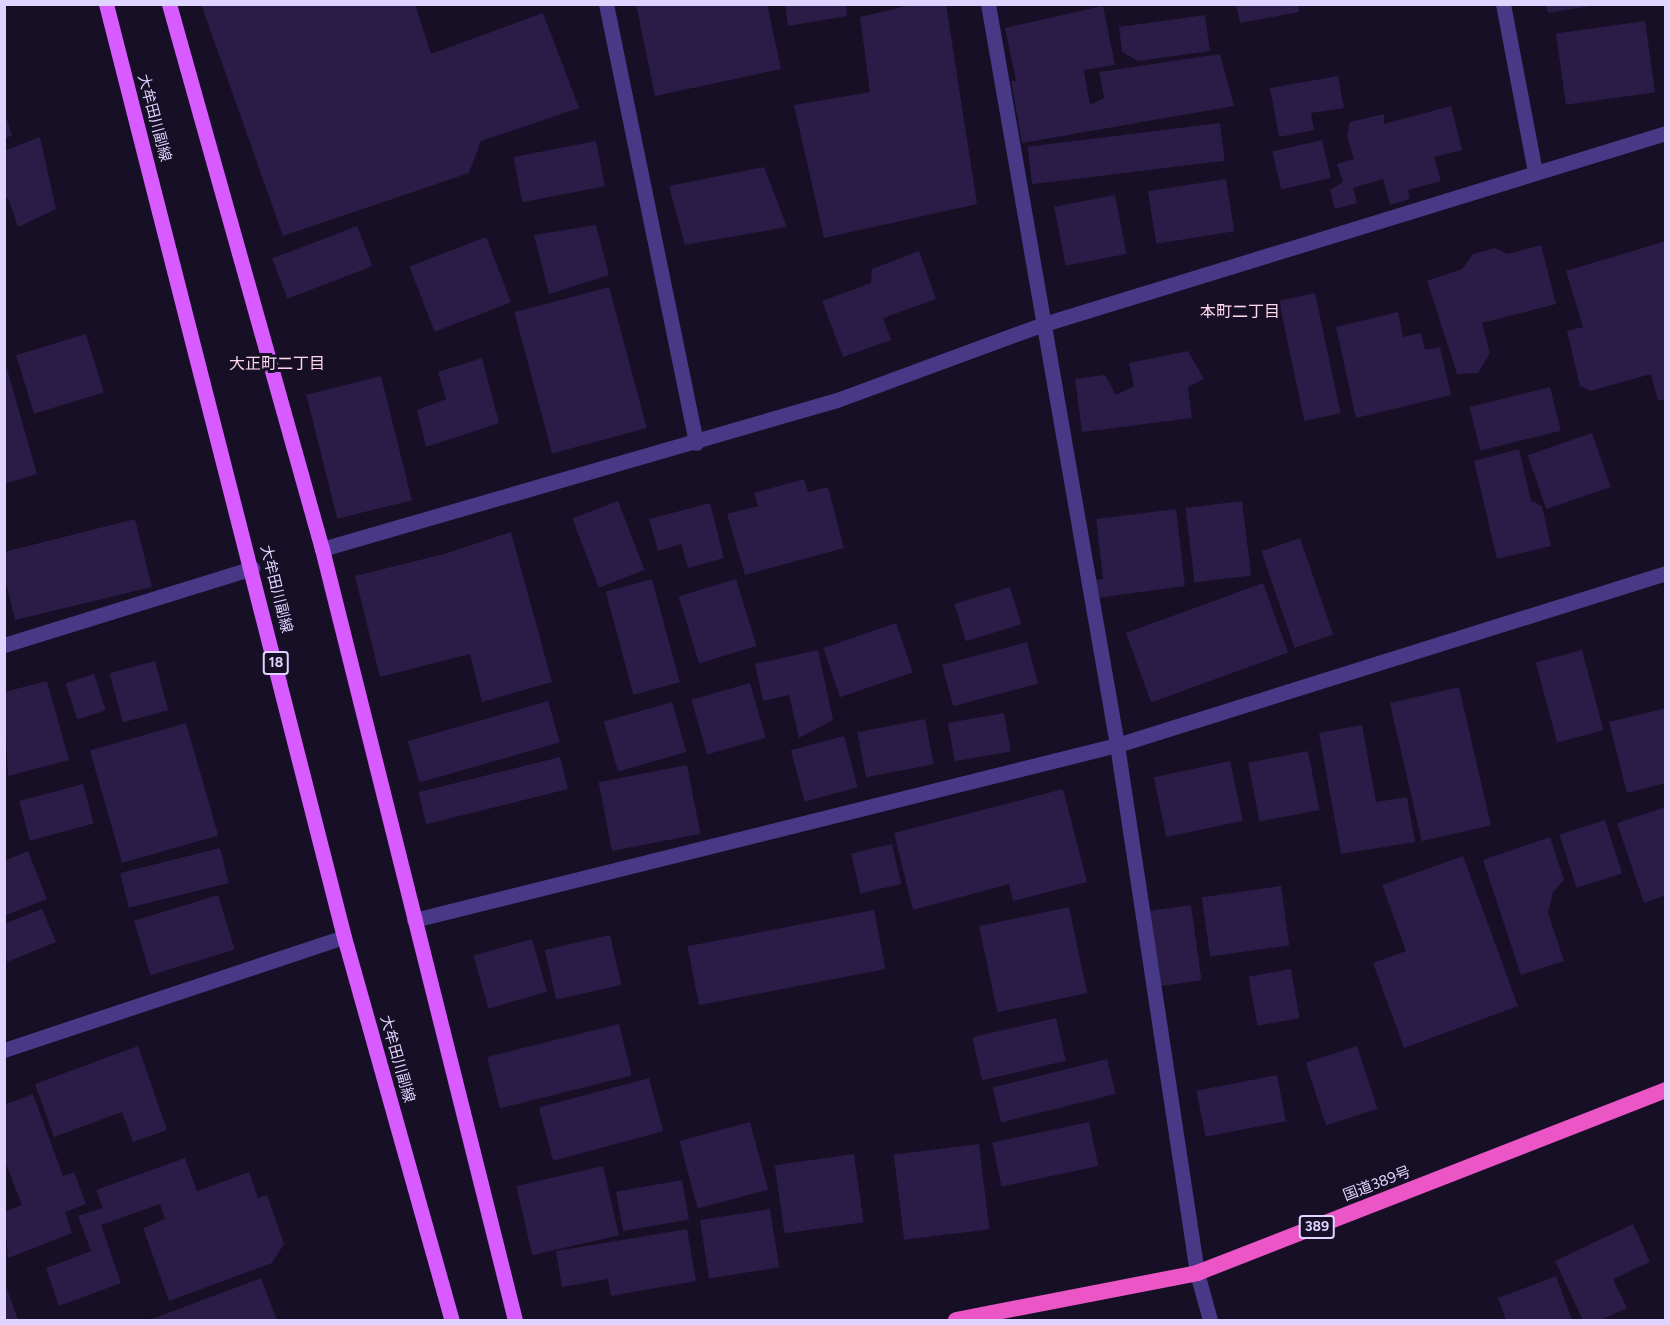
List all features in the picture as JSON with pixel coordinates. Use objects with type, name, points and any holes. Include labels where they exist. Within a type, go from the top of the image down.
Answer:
[{"type":"highway","name":"国道389号","points":[[956,1320],[1197,1273],[1665,1090]]},
{"type":"main road","name":"大牟田川副線","points":[[105,4],[252,568],[344,937],[452,1320]]},
{"type":"main road","points":[[170,4],[322,549],[515,1320]]},
{"type":"street","points":[[606,4],[696,443]]},
{"type":"street","points":[[988,4],[1117,745],[1197,1273],[1210,1320]]},
{"type":"street","points":[[1503,4],[1535,171]]},
{"type":"street","points":[[322,549],[696,443],[837,400],[1044,324],[1535,171],[1665,133]]},
{"type":"street","points":[[4,645],[252,568]]},
{"type":"street","points":[[414,920],[1117,745],[1665,573]]},
{"type":"street","points":[[4,1050],[344,937]]},
{"type":"building","points":[[201,4],[415,4],[431,54],[543,13],[579,108],[481,141],[469,173],[283,236]]},
{"type":"building","points":[[636,4],[767,4],[781,69],[655,96]]},
{"type":"building","points":[[785,4],[846,4],[847,16],[788,26]]},
{"type":"building","points":[[915,4],[946,4],[977,204],[824,238],[794,105],[870,92],[860,17]]},
{"type":"building","points":[[1236,4],[1298,4],[1299,12],[1240,23]]},
{"type":"building","points":[[1546,4],[1590,4],[1590,6],[1548,13]]},
{"type":"building","points":[[1103,6],[1115,65],[1084,70],[1090,105],[1104,98],[1099,72],[1220,54],[1234,106],[1022,143],[1011,81],[1016,81],[1005,28]]},
{"type":"building","points":[[1205,15],[1210,51],[1138,61],[1122,52],[1119,27]]},
{"type":"building","points":[[1645,21],[1655,92],[1566,105],[1556,34]]},
{"type":"building","points":[[1338,76],[1344,108],[1311,113],[1314,130],[1279,137],[1270,88]]},
{"type":"building","points":[[1451,106],[1462,150],[1434,157],[1441,181],[1408,190],[1410,199],[1390,205],[1383,179],[1353,188],[1357,203],[1335,209],[1330,190],[1343,182],[1337,164],[1354,159],[1347,136],[1350,122],[1384,114],[1384,124]]},
{"type":"building","points":[[4,110],[12,136],[4,138]]},
{"type":"building","points":[[1220,123],[1225,161],[1032,184],[1027,147]]},
{"type":"building","points":[[40,137],[56,209],[18,227],[8,198],[4,200],[4,151]]},
{"type":"building","points":[[1322,140],[1331,178],[1281,189],[1272,151]]},
{"type":"building","points":[[596,141],[605,186],[522,202],[514,157]]},
{"type":"building","points":[[764,167],[787,227],[685,245],[669,186]]},
{"type":"building","points":[[1226,179],[1234,231],[1156,244],[1148,191]]},
{"type":"building","points":[[1115,195],[1126,254],[1066,266],[1054,207]]},
{"type":"building","points":[[596,225],[609,275],[549,294],[534,235]]},
{"type":"building","points":[[357,226],[372,266],[287,299],[272,259]]},
{"type":"building","points":[[486,237],[511,302],[435,332],[409,266]]},
{"type":"building","points":[[1666,241],[1666,399],[1658,401],[1651,374],[1590,391],[1580,386],[1567,331],[1583,327],[1566,271]]},
{"type":"building","points":[[1541,245],[1556,304],[1482,323],[1490,353],[1478,373],[1457,374],[1427,281],[1462,269],[1473,254],[1495,248],[1508,254]]},
{"type":"building","points":[[919,251],[936,299],[883,318],[891,340],[843,357],[822,301],[871,283],[872,269]]},
{"type":"building","points":[[609,287],[647,428],[552,453],[514,312]]},
{"type":"building","points":[[1315,293],[1341,413],[1304,421],[1279,301]]},
{"type":"building","points":[[1398,312],[1403,337],[1421,333],[1425,350],[1440,347],[1451,395],[1356,418],[1336,327]]},
{"type":"building","points":[[86,334],[104,392],[34,414],[16,355]]},
{"type":"building","points":[[1188,351],[1204,379],[1188,387],[1192,418],[1082,432],[1075,379],[1105,375],[1116,395],[1134,386],[1129,363]]},
{"type":"building","points":[[4,358],[37,474],[4,484]]},
{"type":"building","points":[[482,358],[499,423],[426,447],[417,410],[446,399],[438,372]]},
{"type":"building","points":[[381,376],[412,500],[337,519],[306,395]]},
{"type":"building","points":[[1550,387],[1561,431],[1480,451],[1469,407]]},
{"type":"building","points":[[1592,433],[1611,487],[1546,509],[1528,455]]},
{"type":"building","points":[[1519,449],[1531,501],[1542,506],[1551,546],[1497,559],[1474,461]]},
{"type":"building","points":[[804,479],[808,492],[828,487],[844,548],[745,575],[727,514],[758,506],[754,493]]},
{"type":"building","points":[[618,501],[645,570],[599,588],[572,519]]},
{"type":"building","points":[[1242,501],[1251,575],[1195,582],[1185,508]]},
{"type":"building","points":[[710,503],[724,558],[688,568],[681,544],[658,551],[649,519]]},
{"type":"building","points":[[1176,509],[1185,586],[1097,598],[1094,580],[1103,579],[1096,519]]},
{"type":"building","points":[[135,519],[152,587],[15,620],[4,575],[4,552]]},
{"type":"building","points":[[511,532],[552,682],[482,702],[470,654],[380,677],[355,576],[444,554]]},
{"type":"building","points":[[1300,538],[1333,634],[1294,648],[1261,551]]},
{"type":"building","points":[[652,579],[680,682],[633,695],[606,591]]},
{"type":"building","points":[[736,579],[756,646],[699,663],[679,597]]},
{"type":"building","points":[[1263,583],[1288,653],[1151,702],[1126,633]]},
{"type":"building","points":[[1010,587],[1021,624],[966,641],[955,604]]},
{"type":"building","points":[[896,623],[913,672],[840,697],[823,648]]},
{"type":"building","points":[[1027,642],[1038,684],[953,706],[942,665]]},
{"type":"building","points":[[818,650],[833,720],[799,738],[789,695],[763,701],[755,664]]},
{"type":"building","points":[[1582,650],[1603,730],[1557,743],[1536,662]]},
{"type":"building","points":[[155,661],[168,710],[123,722],[110,673]]},
{"type":"building","points":[[94,674],[106,710],[77,719],[65,683]]},
{"type":"building","points":[[47,681],[69,760],[8,776],[4,692]]},
{"type":"building","points":[[750,683],[766,738],[707,755],[691,700]]},
{"type":"building","points":[[1459,687],[1491,825],[1422,841],[1390,703]]},
{"type":"building","points":[[548,701],[560,742],[420,783],[408,741]]},
{"type":"building","points":[[672,702],[686,752],[618,772],[604,722]]},
{"type":"building","points":[[1666,708],[1666,783],[1627,793],[1609,722]]},
{"type":"building","points":[[1004,713],[1011,751],[955,761],[948,723]]},
{"type":"building","points":[[925,719],[934,764],[866,777],[857,732]]},
{"type":"building","points":[[186,723],[218,835],[122,863],[90,751]]},
{"type":"building","points":[[1362,725],[1376,802],[1407,797],[1415,842],[1341,854],[1319,733]]},
{"type":"building","points":[[844,736],[858,787],[805,801],[791,750]]},
{"type":"building","points":[[1308,751],[1319,810],[1260,822],[1248,763]]},
{"type":"building","points":[[560,757],[568,789],[426,824],[418,792]]},
{"type":"building","points":[[1230,761],[1243,821],[1166,837],[1154,777]]},
{"type":"building","points":[[687,765],[700,834],[612,851],[599,782]]},
{"type":"building","points":[[83,784],[94,824],[30,841],[19,801]]},
{"type":"building","points":[[1063,789],[1087,882],[1013,901],[1009,884],[913,910],[894,833]]},
{"type":"building","points":[[1666,807],[1666,895],[1644,903],[1617,823]]},
{"type":"building","points":[[1605,820],[1622,873],[1577,888],[1559,835]]},
{"type":"building","points":[[1550,837],[1564,880],[1553,892],[1548,913],[1564,961],[1521,975],[1483,860]]},
{"type":"building","points":[[892,844],[901,884],[860,893],[851,853]]},
{"type":"building","points":[[220,848],[229,883],[129,908],[120,873]]},
{"type":"building","points":[[28,851],[47,899],[4,916],[4,861]]},
{"type":"building","points":[[1463,856],[1518,1006],[1404,1048],[1373,963],[1406,951],[1382,885]]},
{"type":"building","points":[[1281,886],[1289,945],[1210,957],[1202,897]]},
{"type":"building","points":[[218,895],[235,950],[151,975],[134,921]]},
{"type":"building","points":[[1191,905],[1202,980],[1147,988],[1137,913]]},
{"type":"building","points":[[1069,907],[1087,993],[997,1012],[979,926]]},
{"type":"building","points":[[42,909],[56,942],[7,962],[4,924]]},
{"type":"building","points":[[874,910],[885,969],[699,1005],[687,946]]},
{"type":"building","points":[[610,935],[621,985],[556,1000],[545,950]]},
{"type":"building","points":[[532,939],[547,992],[489,1009],[473,956]]},
{"type":"building","points":[[1291,969],[1300,1018],[1257,1026],[1249,976]]},
{"type":"building","points":[[1056,1018],[1066,1061],[982,1080],[972,1037]]},
{"type":"building","points":[[619,1024],[632,1075],[500,1108],[487,1057]]},
{"type":"building","points":[[138,1046],[167,1130],[133,1142],[122,1112],[54,1137],[35,1084]]},
{"type":"building","points":[[1357,1046],[1377,1109],[1326,1125],[1306,1063]]},
{"type":"building","points":[[1107,1059],[1116,1094],[1001,1122],[993,1088]]},
{"type":"building","points":[[1277,1075],[1286,1121],[1205,1137],[1197,1091]]},
{"type":"building","points":[[649,1078],[663,1131],[553,1161],[539,1108]]},
{"type":"building","points":[[33,1094],[63,1176],[74,1172],[86,1204],[65,1212],[72,1233],[8,1258],[4,1212],[22,1205],[4,1159],[4,1105]]},
{"type":"building","points":[[750,1122],[768,1190],[698,1209],[679,1141]]},
{"type":"building","points":[[1089,1122],[1098,1166],[1002,1187],[992,1143]]},
{"type":"building","points":[[979,1144],[989,1229],[904,1240],[894,1154]]},
{"type":"building","points":[[854,1154],[864,1222],[784,1233],[775,1165]]},
{"type":"building","points":[[185,1158],[197,1191],[249,1172],[258,1198],[267,1195],[284,1244],[272,1263],[169,1301],[143,1228],[165,1219],[160,1204],[101,1225],[121,1283],[59,1306],[46,1268],[91,1251],[78,1216],[103,1208],[96,1190]]},
{"type":"building","points":[[603,1166],[619,1235],[532,1255],[516,1186]]},
{"type":"building","points":[[682,1180],[689,1219],[623,1231],[616,1192]]},
{"type":"building","points":[[770,1209],[779,1267],[709,1278],[700,1220]]},
{"type":"building","points":[[1633,1224],[1650,1262],[1613,1279],[1627,1308],[1601,1320],[1583,1320],[1555,1261]]},
{"type":"building","points":[[687,1229],[696,1281],[611,1296],[608,1279],[562,1287],[556,1251]]},
{"type":"building","points":[[1556,1276],[1572,1320],[1506,1320],[1498,1298]]},
{"type":"building","points":[[261,1278],[277,1320],[149,1320]]},
{"type":"building","points":[[5,1283],[18,1320],[4,1320]]},
{"type":"district","name":"本町二丁目","points":[[1240,312]]},
{"type":"district","name":"大正町二丁目","points":[[277,364]]}]
